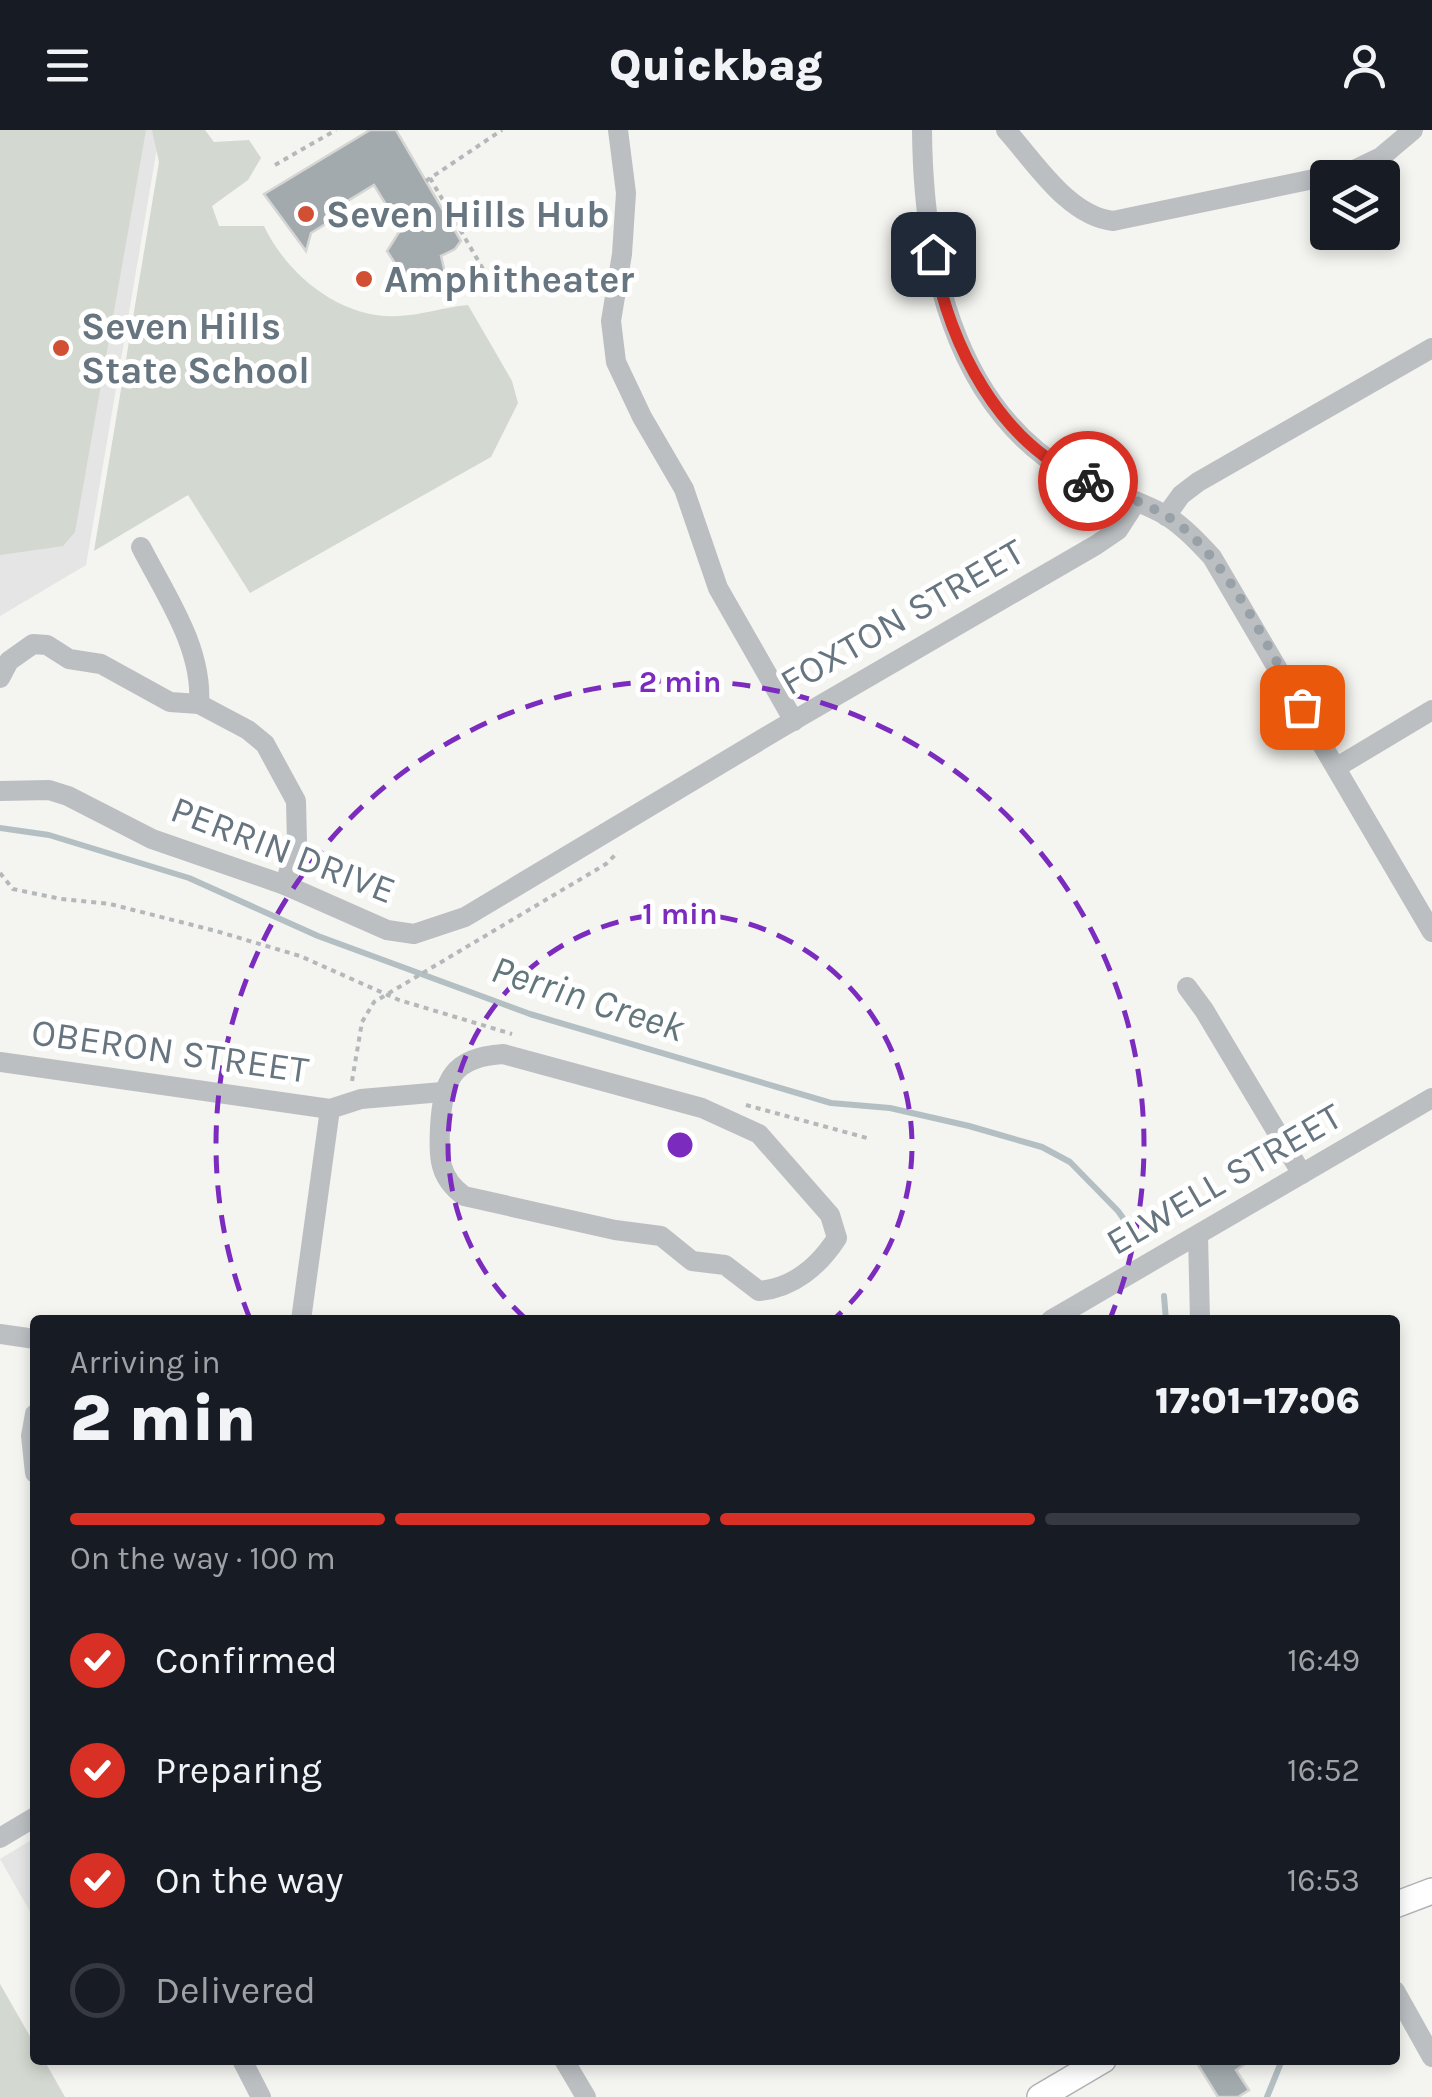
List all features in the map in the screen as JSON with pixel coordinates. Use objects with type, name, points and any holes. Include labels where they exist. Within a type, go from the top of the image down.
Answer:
[{"type":"main road","points":[[1400,1903],[1432,1890]]},
{"type":"main road","points":[[1040,2097],[1094,2065]]},
{"type":"street","points":[[618,130],[626,193],[622,254],[611,322],[616,362],[642,417],[684,488],[718,588],[794,720]]},
{"type":"street","points":[[922,130],[938,286],[974,372],[1006,420],[1053,462],[1072,475],[1166,516],[1212,557],[1432,932]]},
{"type":"street","points":[[1006,130],[1075,206],[1094,219],[1113,222],[1352,171],[1381,157],[1413,130]]},
{"type":"street","points":[[1166,516],[1180,495],[1198,482],[1430,352]]},
{"type":"street","name":"FOXTON STREET","points":[[588,843],[1108,538],[1126,521],[1136,502]]},
{"type":"street","points":[[141,547],[188,642],[201,678],[199,704]]},
{"type":"street","points":[[0,678],[9,661],[21,652],[33,644],[47,644],[68,660],[101,664],[170,702],[199,704],[248,730],[265,744],[296,801],[297,842],[286,885]]},
{"type":"street","points":[[1336,767],[1432,710]]},
{"type":"street","name":"PERRIN DRIVE","points":[[0,792],[48,790],[68,796],[152,839],[286,885],[387,930],[414,934],[466,917],[588,843]]},
{"type":"street","points":[[1186,987],[1204,1010],[1302,1174]]},
{"type":"street","points":[[503,1054],[702,1108],[759,1134],[830,1215],[837,1238],[823,1260],[780,1289],[759,1291],[725,1266],[692,1261],[661,1236],[615,1230],[464,1196],[448,1184],[439,1164],[442,1092],[454,1073],[476,1056],[503,1054]]},
{"type":"street","name":"OBERON STREET","points":[[0,1062],[339,1106],[361,1099],[442,1092]]},
{"type":"street","name":"ELWELL STREET","points":[[1060,1315],[1432,1098]]},
{"type":"street","points":[[302,1315],[339,1106]]},
{"type":"street","points":[[1198,1235],[1200,1315]]},
{"type":"street","points":[[0,1334],[30,1338]]},
{"type":"street","points":[[0,1838],[30,1820]]},
{"type":"street","points":[[1400,1999],[1432,2057]]},
{"type":"street","points":[[245,2065],[261,2097]]},
{"type":"street","points":[[567,2065],[586,2097]]},
{"type":"path","points":[[275,166],[336,130]]},
{"type":"path","points":[[488,130],[491,137]]},
{"type":"path","points":[[483,269],[428,180],[502,130]]},
{"type":"path","points":[[339,1106],[362,1022],[374,1002],[606,864],[618,852]]},
{"type":"path","points":[[0,873],[13,889],[61,900],[110,904],[216,930],[300,956],[384,994],[513,1034]]},
{"type":"path","points":[[735,1101],[866,1138]]},
{"type":"shaded area","name":"Seven Hills State School","points":[[0,130],[160,130],[86,565],[0,616]]},
{"type":"shaded area","name":"Seven Hills State School","points":[[0,130],[146,130],[75,532],[63,546],[0,555]]},
{"type":"shaded area","points":[[152,130],[205,130],[214,142],[249,140],[261,158],[248,180],[212,206],[219,226],[264,226],[302,277],[357,311],[399,316],[468,305],[512,381],[518,403],[491,457],[250,593],[188,495],[94,551],[159,162]]},
{"type":"shaded area","points":[[30,1841],[30,1911],[0,1859]]},
{"type":"shaded area","points":[[0,1984],[30,2036],[30,2065],[47,2065],[65,2097],[0,2097]]},
{"type":"building","name":"Seven Hills Hub","points":[[370,130],[396,130],[461,241],[441,256],[445,273],[423,283],[415,294],[387,251],[401,229],[374,185],[331,211],[335,218],[311,233],[306,251],[264,194]]},
{"type":"building","points":[[1198,2065],[1244,2065],[1236,2070],[1249,2090],[1238,2097],[1218,2097]]},
{"type":"waterway","name":"Perrin Creek","points":[[0,828],[49,835],[189,878],[318,936],[530,1014],[831,1103],[890,1108],[1042,1147],[1070,1162],[1118,1211],[1138,1239]]},
{"type":"waterway","name":"Perrin Creek","points":[[1164,1296],[1166,1315]]},
{"type":"waterway","name":"Perrin Creek","points":[[1267,2097],[1280,2065]]},
{"type":"way so far","points":[[1088,481],[1166,516],[1198,541],[1232,587],[1302,707]]},
{"type":"place","name":"Seven Hills Hub","points":[[306,214]]},
{"type":"place","name":"Amphitheater","points":[[364,279]]},
{"type":"place","name":"Seven Hills State School","points":[[61,348]]},
{"type":"route","points":[[933,254],[949,318],[991,400],[1030,443],[1072,475],[1088,481]]}]
